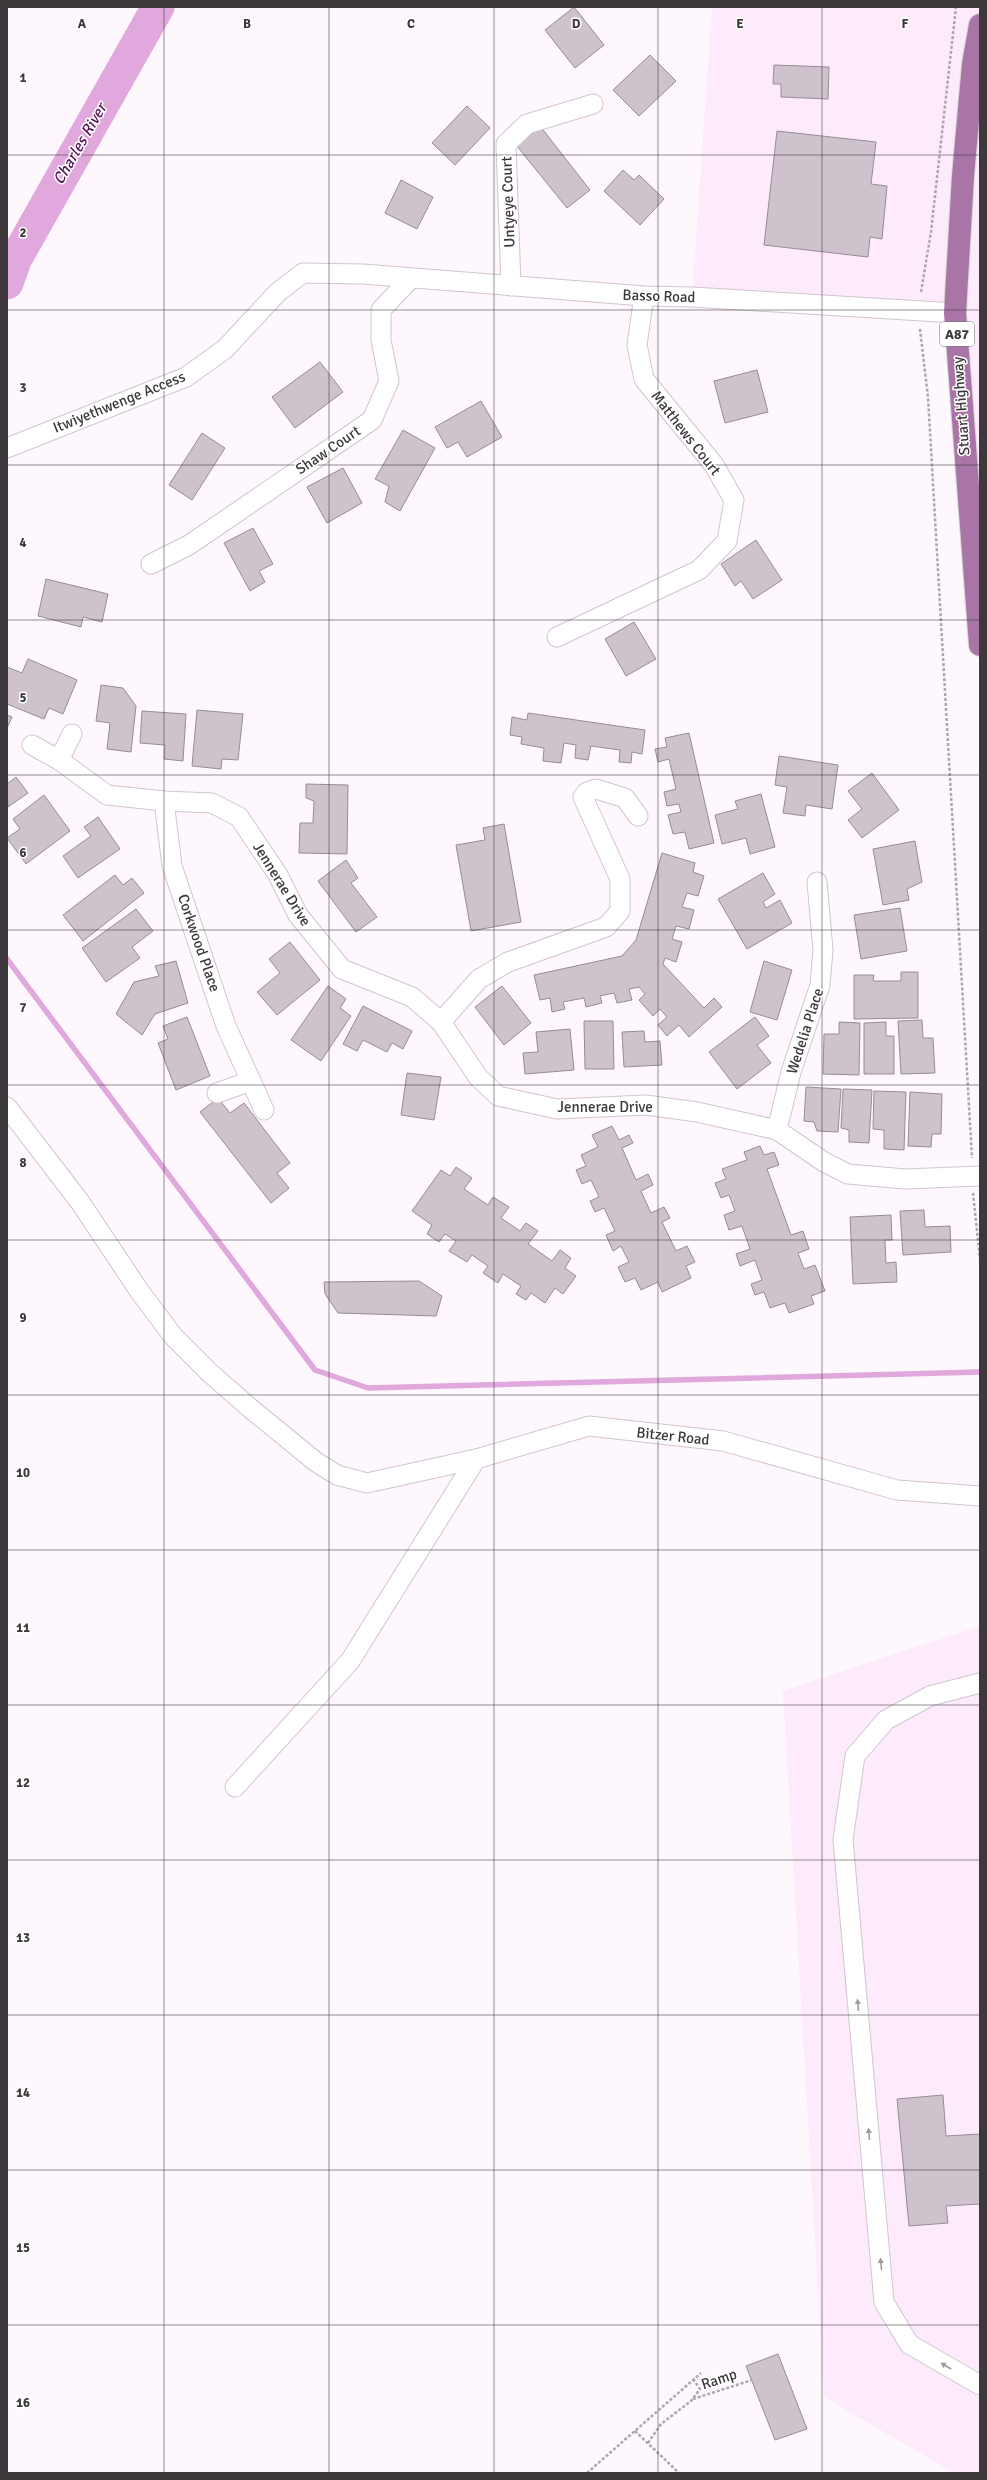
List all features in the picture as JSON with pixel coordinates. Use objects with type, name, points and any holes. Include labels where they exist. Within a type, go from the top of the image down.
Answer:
[{"type":"highway","name":"Stuart Highway","points":[[980,25],[973,64],[963,176],[955,313],[978,596],[980,645]]},
{"type":"street","name":"Untyeye Court","points":[[511,286],[506,144],[527,124],[593,104]]},
{"type":"street","name":"Itwiyethwenge Access","points":[[7,448],[186,377],[224,349],[278,292],[304,273],[363,274]]},
{"type":"street","name":"Basso Road","points":[[363,274],[644,296],[692,297],[955,313]]},
{"type":"street","name":"Shaw Court","points":[[151,564],[189,545],[372,420],[389,381],[381,340],[381,310],[411,278]]},
{"type":"street","name":"Matthews Court","points":[[557,637],[699,570],[727,541],[734,500],[714,465],[644,379],[637,346],[644,296]]},
{"type":"street","points":[[59,760],[72,734]]},
{"type":"street","name":"Jennerae Drive","points":[[32,745],[59,760],[107,795],[164,801],[212,803],[238,817],[278,876],[298,915],[342,969],[412,997],[441,1022],[478,1077],[498,1096],[557,1109],[646,1105],[697,1112],[777,1130],[824,1162],[848,1174],[905,1179],[977,1176]]},
{"type":"street","points":[[441,1022],[479,979],[508,962],[606,927],[620,911],[620,879],[583,797],[587,792],[596,789],[625,798],[638,816]]},
{"type":"street","name":"Corkwood Place","points":[[164,801],[172,866],[192,921],[226,1026],[264,1110]]},
{"type":"street","name":"Wedelia Place","points":[[777,1130],[791,1072],[820,985],[823,950],[818,882]]},
{"type":"street","points":[[217,1093],[250,1081]]},
{"type":"street","name":"Bitzer Road","points":[[7,1107],[80,1202],[140,1292],[173,1336],[210,1372],[316,1462],[337,1476],[367,1483],[476,1460],[589,1426],[723,1441],[897,1490],[980,1496]]},
{"type":"street","points":[[235,1787],[350,1661],[476,1460]]},
{"type":"street","points":[[980,1683],[930,1696],[886,1720],[856,1756],[843,1840],[884,2302],[909,2344],[980,2385]]},
{"type":"path","points":[[956,7],[931,232],[918,311],[928,397],[977,1176],[980,1259]]},
{"type":"path","points":[[587,2473],[701,2373]]},
{"type":"path","points":[[648,2443],[661,2424],[692,2399],[700,2390],[693,2379]]},
{"type":"path","name":"Ramp","points":[[692,2399],[752,2380]]},
{"type":"path","points":[[635,2431],[679,2473]]},
{"type":"shaded area","points":[[712,7],[980,7],[980,645],[955,313],[692,297]]},
{"type":"shaded area","points":[[980,1626],[980,2473],[954,2473],[824,2397],[783,1691]]},
{"type":"building","points":[[574,7],[604,45],[575,68],[545,30]]},
{"type":"building","points":[[650,55],[676,81],[639,116],[613,90]]},
{"type":"building","points":[[774,65],[829,67],[828,99],[781,97],[781,84],[773,84]]},
{"type":"building","points":[[467,106],[490,128],[455,165],[432,143]]},
{"type":"building","points":[[540,126],[590,190],[567,208],[516,145]]},
{"type":"building","points":[[777,131],[876,142],[871,184],[887,186],[882,239],[870,237],[868,257],[764,245]]},
{"type":"building","points":[[623,170],[634,180],[639,175],[664,199],[640,225],[604,191]]},
{"type":"building","points":[[401,180],[433,197],[417,229],[385,213]]},
{"type":"building","points":[[320,362],[343,392],[295,428],[272,397]]},
{"type":"building","points":[[757,370],[768,412],[725,423],[714,381]]},
{"type":"building","points":[[481,401],[502,437],[467,457],[458,442],[447,448],[435,427]]},
{"type":"building","points":[[403,430],[435,448],[400,511],[385,502],[389,486],[375,479]]},
{"type":"building","points":[[202,433],[225,448],[192,500],[169,485]]},
{"type":"building","points":[[343,468],[362,503],[327,523],[307,487]]},
{"type":"building","points":[[253,528],[273,564],[259,571],[265,582],[250,591],[224,543]]},
{"type":"building","points":[[756,540],[782,580],[753,599],[741,581],[735,586],[721,564]]},
{"type":"building","points":[[46,579],[108,594],[102,622],[83,617],[81,627],[38,616]]},
{"type":"building","points":[[634,622],[656,659],[626,676],[605,639]]},
{"type":"building","points":[[28,659],[77,680],[63,714],[49,708],[44,719],[7,704],[7,667],[22,673]]},
{"type":"building","points":[[101,685],[123,688],[136,706],[131,752],[107,749],[110,723],[96,721]]},
{"type":"building","points":[[197,710],[243,714],[238,760],[222,759],[221,769],[192,766]]},
{"type":"building","points":[[142,711],[186,714],[183,761],[164,759],[165,745],[140,743]]},
{"type":"building","points":[[528,713],[645,730],[642,754],[632,752],[631,763],[619,762],[620,750],[591,746],[588,760],[575,758],[576,745],[564,743],[561,763],[543,761],[544,748],[521,744],[522,737],[510,735],[512,717],[527,720]]},
{"type":"building","points":[[7,715],[12,717],[7,728]]},
{"type":"building","points":[[689,733],[714,843],[689,849],[685,832],[673,834],[668,815],[681,812],[679,804],[667,806],[664,792],[676,789],[669,759],[658,762],[655,749],[667,747],[665,738]]},
{"type":"building","points":[[779,756],[838,765],[832,809],[806,805],[805,816],[783,813],[787,787],[775,785]]},
{"type":"building","points":[[872,773],[899,810],[862,838],[848,820],[862,809],[848,791]]},
{"type":"building","points":[[16,777],[28,793],[8,807],[7,784]]},
{"type":"building","points":[[306,784],[348,785],[347,854],[299,853],[300,823],[313,823],[314,801],[306,798]]},
{"type":"building","points":[[761,794],[775,847],[750,854],[746,838],[722,844],[715,815],[738,809],[735,801]]},
{"type":"building","points":[[44,795],[70,831],[26,864],[7,838],[20,829],[13,819]]},
{"type":"building","points":[[98,817],[120,849],[78,878],[63,856],[91,836],[84,827]]},
{"type":"building","points":[[504,824],[521,922],[471,931],[456,845],[485,840],[483,828]]},
{"type":"building","points":[[915,841],[922,882],[907,889],[909,900],[883,905],[873,849]]},
{"type":"building","points":[[662,853],[695,863],[693,872],[704,876],[698,896],[687,893],[682,907],[694,910],[689,929],[676,926],[672,939],[682,942],[676,962],[665,958],[663,964],[704,1008],[714,998],[722,1007],[689,1037],[679,1025],[667,1036],[658,1025],[667,1017],[660,1009],[653,1016],[639,1000],[645,994],[639,987],[629,989],[632,1000],[617,1003],[614,993],[600,996],[602,1003],[586,1007],[584,998],[563,1002],[565,1009],[552,1012],[550,998],[540,1000],[534,975],[622,956],[636,940]]},
{"type":"building","points":[[346,860],[358,878],[351,883],[377,917],[356,932],[318,881]]},
{"type":"building","points":[[763,873],[775,894],[763,902],[766,908],[780,900],[792,923],[747,949],[718,899]]},
{"type":"building","points":[[115,875],[123,885],[132,878],[144,893],[83,941],[63,915]]},
{"type":"building","points":[[900,908],[907,951],[861,959],[854,915]]},
{"type":"building","points":[[136,909],[153,931],[132,947],[140,958],[106,982],[82,948]]},
{"type":"building","points":[[290,942],[320,980],[277,1015],[257,992],[280,973],[269,959]]},
{"type":"building","points":[[176,961],[188,1003],[155,1014],[142,1035],[116,1014],[134,982],[159,976],[155,966]]},
{"type":"building","points":[[764,961],[792,970],[777,1020],[750,1012]]},
{"type":"building","points":[[901,972],[918,972],[918,1018],[854,1019],[854,975],[874,975],[873,981],[901,981]]},
{"type":"building","points":[[328,986],[346,999],[340,1008],[351,1016],[321,1061],[291,1040]]},
{"type":"building","points":[[502,986],[531,1023],[504,1045],[475,1007]]},
{"type":"building","points":[[363,1006],[412,1031],[403,1049],[392,1043],[387,1052],[363,1040],[357,1051],[343,1044]]},
{"type":"building","points":[[187,1017],[210,1076],[176,1090],[158,1043],[168,1039],[163,1026]]},
{"type":"building","points":[[755,1017],[769,1036],[757,1045],[771,1063],[737,1089],[709,1052]]},
{"type":"building","points":[[922,1020],[923,1038],[933,1038],[935,1073],[901,1074],[898,1021]]},
{"type":"building","points":[[584,1021],[613,1021],[614,1069],[585,1069]]},
{"type":"building","points":[[839,1022],[860,1023],[859,1075],[823,1074],[824,1034],[839,1034]]},
{"type":"building","points":[[886,1022],[886,1036],[894,1036],[894,1074],[864,1074],[864,1023]]},
{"type":"building","points":[[570,1029],[574,1070],[525,1074],[523,1053],[538,1052],[536,1032]]},
{"type":"building","points":[[644,1031],[645,1042],[660,1041],[662,1065],[624,1067],[622,1032]]},
{"type":"building","points":[[407,1073],[441,1077],[434,1120],[401,1115]]},
{"type":"building","points":[[806,1087],[841,1089],[838,1132],[817,1131],[814,1122],[804,1121]]},
{"type":"building","points":[[843,1089],[872,1090],[869,1143],[849,1142],[849,1130],[841,1128]]},
{"type":"building","points":[[874,1091],[906,1092],[904,1150],[884,1149],[884,1130],[873,1129]]},
{"type":"building","points":[[910,1092],[942,1094],[941,1134],[932,1134],[931,1147],[908,1146]]},
{"type":"building","points":[[218,1098],[230,1113],[244,1103],[290,1163],[277,1173],[289,1188],[271,1203],[200,1112]]},
{"type":"building","points":[[612,1126],[619,1140],[629,1135],[633,1143],[622,1148],[636,1180],[648,1174],[653,1185],[641,1191],[651,1213],[664,1207],[670,1218],[662,1222],[676,1251],[687,1246],[695,1262],[686,1266],[691,1278],[662,1292],[658,1282],[641,1290],[635,1278],[625,1282],[618,1267],[629,1262],[621,1246],[613,1251],[606,1235],[615,1231],[604,1208],[595,1212],[590,1201],[599,1197],[591,1180],[582,1184],[576,1170],[586,1166],[581,1155],[598,1147],[592,1135]]},
{"type":"building","points":[[760,1146],[764,1155],[774,1152],[779,1165],[767,1169],[791,1235],[803,1231],[809,1249],[798,1253],[804,1269],[815,1265],[825,1291],[811,1296],[814,1304],[789,1313],[785,1303],[770,1308],[764,1292],[755,1295],[751,1284],[762,1280],[755,1260],[740,1266],[736,1254],[750,1249],[742,1226],[729,1230],[724,1215],[735,1211],[729,1195],[721,1198],[715,1183],[726,1179],[722,1169],[747,1160],[744,1152]]},
{"type":"building","points":[[456,1167],[472,1178],[464,1189],[488,1205],[493,1197],[509,1207],[501,1218],[520,1231],[526,1223],[538,1231],[528,1244],[552,1261],[560,1250],[571,1258],[565,1268],[576,1276],[563,1294],[555,1288],[545,1303],[531,1293],[526,1300],[516,1294],[521,1286],[503,1274],[498,1283],[483,1273],[488,1266],[472,1255],[467,1262],[449,1251],[456,1241],[445,1234],[439,1242],[427,1234],[432,1225],[412,1211],[441,1170],[450,1176]]},
{"type":"building","points":[[924,1210],[925,1227],[950,1226],[951,1252],[903,1255],[900,1211]]},
{"type":"building","points":[[891,1215],[892,1240],[885,1240],[886,1263],[896,1262],[897,1282],[853,1284],[850,1217]]},
{"type":"building","points":[[419,1281],[442,1296],[436,1316],[338,1313],[325,1294],[324,1282]]},
{"type":"building","points":[[943,2095],[946,2136],[980,2134],[980,2204],[946,2206],[948,2223],[909,2226],[897,2099]]},
{"type":"building","points":[[778,2354],[807,2429],[775,2440],[746,2366]]},
{"type":"waterway","name":"Charles River","points":[[7,283],[15,260],[158,7]]},
{"type":"waterway","points":[[7,959],[315,1370],[368,1388],[980,1372]]}]
